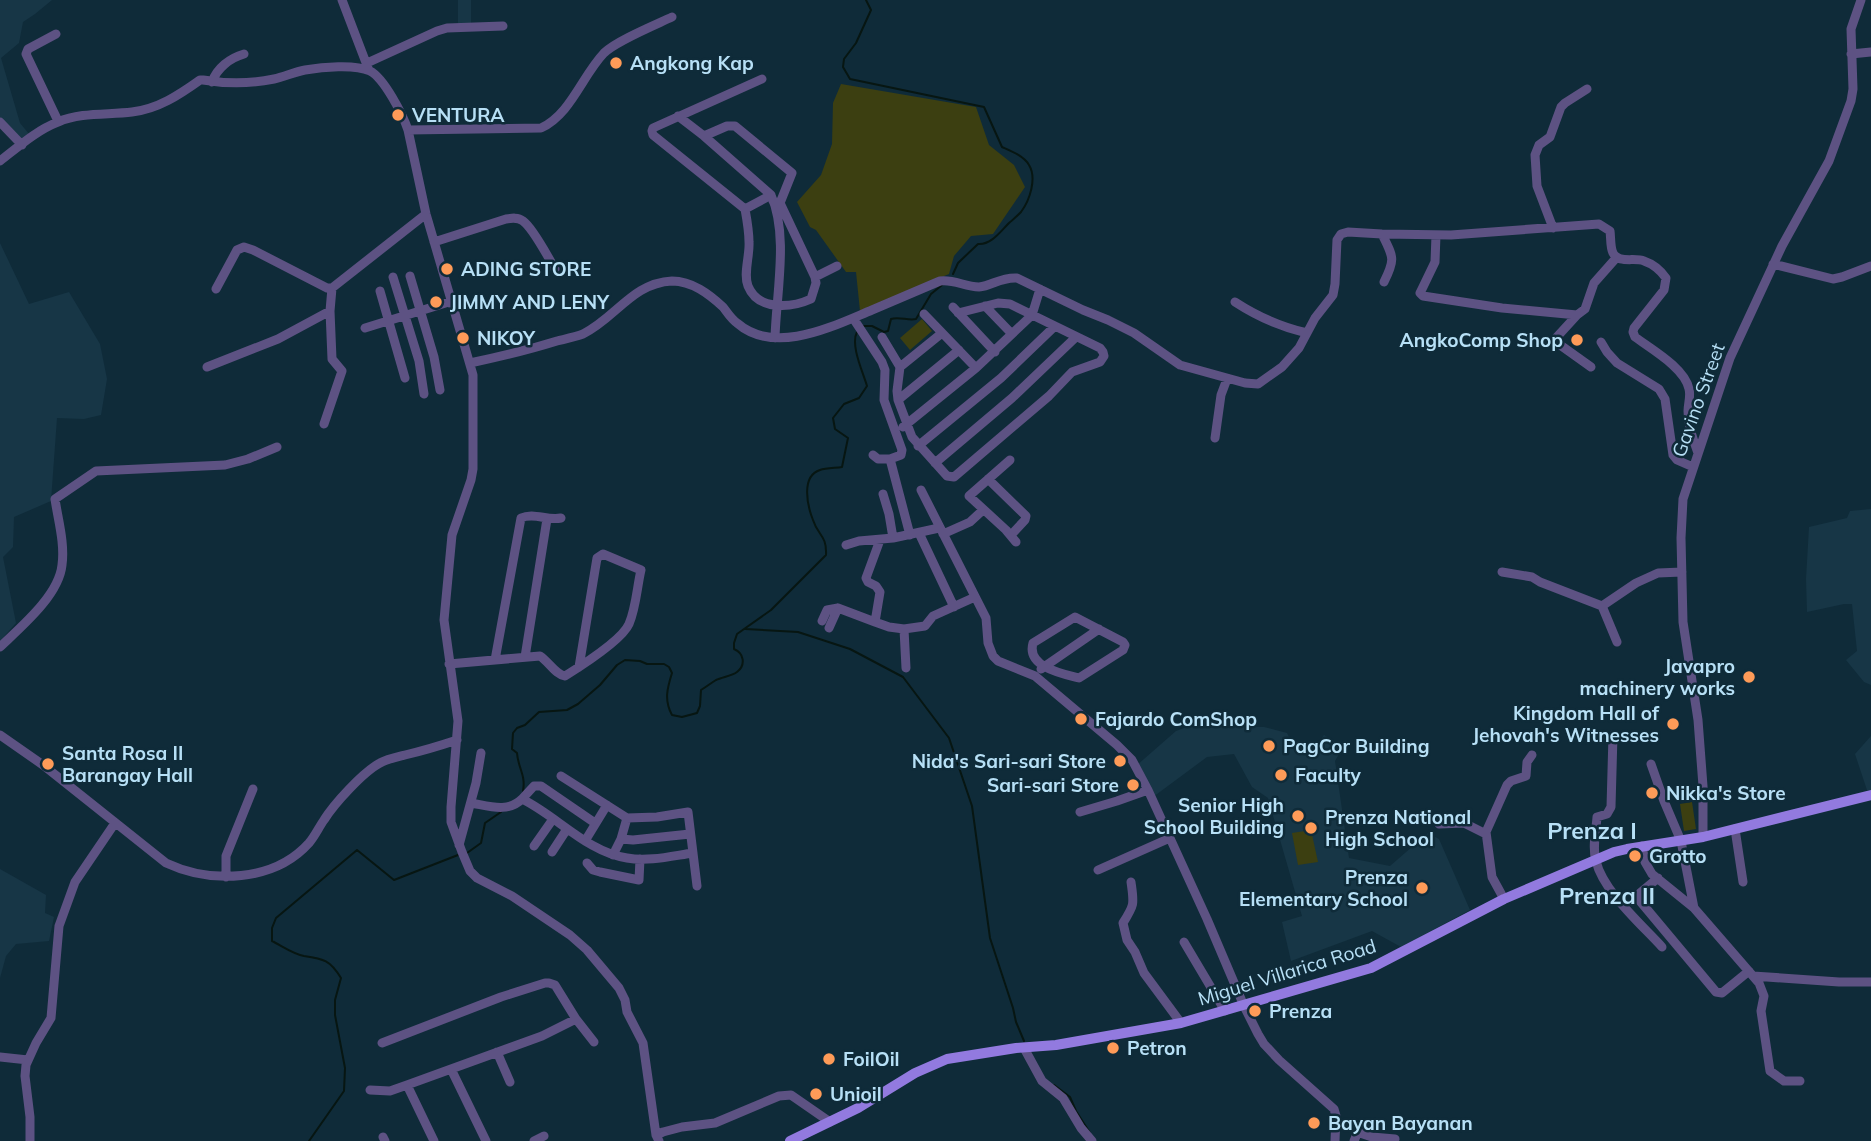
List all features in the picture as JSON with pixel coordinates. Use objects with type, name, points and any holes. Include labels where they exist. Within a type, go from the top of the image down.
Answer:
[{"type":"main road","name":"Miguel Villarica Road","points":[[790,1141],[869,1101],[915,1073],[947,1059],[1056,1045],[1181,1023],[1244,1006],[1371,968],[1504,899],[1614,852],[1735,830],[1871,794]]},
{"type":"street","points":[[342,0],[367,66],[404,116],[426,214],[470,363],[473,387],[473,462],[471,480],[452,535],[444,621],[458,721],[451,822],[470,871],[477,878],[512,896],[570,935],[587,950],[619,988],[627,1012],[643,1043],[658,1138]]},
{"type":"street","name":"Gavino Street","points":[[1703,837],[1699,720],[1684,636],[1681,516],[1683,499],[1728,363],[1773,264],[1829,161],[1853,96],[1851,29],[1861,0]]},
{"type":"street","points":[[408,130],[541,128],[549,124],[567,106],[605,52],[672,17]]},
{"type":"street","points":[[0,161],[58,121],[135,112],[176,98],[200,80],[254,82],[276,79],[304,70],[367,66],[447,28],[503,26]]},
{"type":"street","points":[[56,34],[28,49],[26,54],[58,121]]},
{"type":"street","points":[[1851,54],[1871,52]]},
{"type":"street","points":[[212,82],[224,65],[234,57],[244,54]]},
{"type":"street","points":[[678,116],[774,200],[815,277],[811,299],[776,307],[763,303],[748,286],[750,244],[745,209],[653,135],[652,131],[678,116],[762,79]]},
{"type":"street","points":[[1553,228],[1537,186],[1535,155],[1539,145],[1550,137],[1564,103],[1587,89]]},
{"type":"street","points":[[0,121],[22,145]]},
{"type":"street","points":[[704,136],[727,126],[735,126],[792,173],[774,200],[745,209]]},
{"type":"street","points":[[774,200],[779,240],[775,338]]},
{"type":"street","points":[[216,289],[237,250],[244,247],[327,288],[332,288],[426,214]]},
{"type":"street","points":[[434,242],[506,219],[521,219],[555,269]]},
{"type":"street","points":[[470,363],[523,352],[582,334],[603,321],[631,296],[653,284],[673,281],[690,283],[720,305],[737,324],[758,335],[775,338],[826,330],[940,281],[981,287],[1006,278],[1017,278],[1134,333],[1180,365],[1227,379],[1258,384],[1282,367],[1333,295],[1338,236],[1348,232],[1436,235],[1501,233],[1592,224],[1603,226],[1610,231],[1613,252],[1617,257],[1643,260],[1667,278],[1664,290],[1633,332],[1635,337],[1671,364],[1684,378],[1689,388],[1688,408],[1692,439],[1699,453]]},
{"type":"street","points":[[1382,234],[1393,258],[1392,267],[1384,282]]},
{"type":"street","points":[[1436,235],[1435,262],[1420,293],[1423,296],[1502,308],[1577,315]]},
{"type":"street","points":[[1591,367],[1555,339],[1586,309],[1594,283],[1617,257]]},
{"type":"street","points":[[1773,264],[1833,279],[1871,265]]},
{"type":"street","points":[[815,277],[837,266]]},
{"type":"street","points":[[410,276],[434,357],[440,390]]},
{"type":"street","points":[[393,277],[419,361],[424,394]]},
{"type":"street","points":[[324,424],[342,371],[332,359],[332,288]]},
{"type":"street","points":[[896,433],[995,352],[1032,315],[1040,289]]},
{"type":"street","points":[[380,291],[405,378]]},
{"type":"street","points":[[365,328],[452,301]]},
{"type":"street","points":[[1235,302],[1286,328],[1307,333]]},
{"type":"street","points":[[882,337],[900,367],[898,400],[914,441],[951,478],[1049,396],[1072,372],[1100,362],[1104,356],[1100,348],[1005,303],[956,310],[995,352]]},
{"type":"street","points":[[985,306],[1012,334]]},
{"type":"street","points":[[207,367],[278,339],[330,311]]},
{"type":"street","points":[[924,314],[976,368]]},
{"type":"street","points":[[853,318],[885,370],[884,400],[902,453],[890,459],[878,460],[873,455]]},
{"type":"street","points":[[918,446],[1001,378],[1054,327]]},
{"type":"street","points":[[900,367],[942,333]]},
{"type":"street","points":[[935,463],[1013,398],[1076,337]]},
{"type":"street","points":[[1601,342],[1617,363],[1659,389],[1665,399],[1673,455],[1693,467]]},
{"type":"street","points":[[898,400],[959,350]]},
{"type":"street","points":[[1215,438],[1221,395],[1227,379]]},
{"type":"street","points":[[0,647],[52,592],[59,579],[63,564],[62,542],[55,499],[96,471],[225,465],[277,447]]},
{"type":"street","points":[[890,459],[914,534],[954,607]]},
{"type":"street","points":[[988,479],[1026,516],[1014,539],[969,496],[988,479],[1010,460]]},
{"type":"street","points":[[920,490],[987,621],[986,636],[993,656],[1006,666],[1035,676],[1132,760],[1258,1034],[1269,1050],[1334,1109],[1335,1141]]},
{"type":"street","points":[[883,494],[890,514],[893,538]]},
{"type":"street","points":[[846,545],[941,531],[970,522],[983,510]]},
{"type":"street","points":[[495,660],[521,518],[531,515],[547,519],[561,518]]},
{"type":"street","points":[[525,657],[547,519]]},
{"type":"street","points":[[875,622],[880,592],[866,578],[880,540]]},
{"type":"street","points":[[449,664],[540,656],[561,676],[579,667],[623,635],[631,620],[641,570],[603,554],[597,558],[579,667]]},
{"type":"street","points":[[1502,572],[1532,578],[1602,606],[1617,642]]},
{"type":"street","points":[[1602,606],[1636,583],[1658,573],[1682,572]]},
{"type":"street","points":[[822,621],[827,610],[838,608],[889,627],[922,627],[933,617],[975,597]]},
{"type":"street","points":[[829,628],[838,608]]},
{"type":"street","points":[[1073,617],[1123,642],[1125,648],[1081,678],[1043,667],[1031,650],[1032,643],[1073,617]]},
{"type":"street","points":[[904,629],[906,668]]},
{"type":"street","points":[[1035,676],[1043,667],[1099,629]]},
{"type":"street","points":[[0,735],[43,765],[166,863],[182,871],[226,877],[276,868],[290,859],[311,841],[324,820],[351,788],[380,762],[457,740]]},
{"type":"street","points":[[1613,736],[1611,807],[1607,814],[1597,817],[1595,860],[1607,886],[1662,947]]},
{"type":"street","points":[[462,853],[481,753]]},
{"type":"street","points":[[1504,899],[1492,877],[1486,834],[1507,785],[1526,776],[1527,762],[1532,755]]},
{"type":"street","points":[[1651,764],[1681,841],[1694,908]]},
{"type":"street","points":[[561,776],[627,818],[688,812],[697,886]]},
{"type":"street","points":[[471,803],[507,808],[520,801],[534,786],[541,786],[595,822]]},
{"type":"street","points":[[226,877],[226,856],[253,789]]},
{"type":"street","points":[[1080,812],[1148,790]]},
{"type":"street","points":[[520,801],[613,855],[639,859],[693,853]]},
{"type":"street","points":[[585,841],[607,805]]},
{"type":"street","points":[[613,855],[627,818]]},
{"type":"street","points":[[534,846],[553,819]]},
{"type":"street","points":[[30,1141],[25,1076],[28,1060],[51,1018],[59,926],[75,882],[116,823]]},
{"type":"street","points":[[1439,824],[1464,823],[1486,834]]},
{"type":"street","points":[[552,852],[567,829]]},
{"type":"street","points":[[1735,830],[1743,882]]},
{"type":"street","points":[[621,839],[691,834]]},
{"type":"street","points":[[1098,870],[1170,838]]},
{"type":"street","points":[[1642,846],[1651,874],[1694,908],[1751,974],[1763,993],[1761,1011],[1770,1071],[1784,1081],[1800,1081]]},
{"type":"street","points":[[587,863],[593,870],[639,880],[639,859]]},
{"type":"street","points":[[1658,878],[1640,894],[1640,901],[1716,992],[1722,993],[1751,974],[1839,982],[1871,982]]},
{"type":"street","points":[[1131,881],[1134,901],[1124,923],[1127,940],[1151,985],[1181,1023]]},
{"type":"street","points":[[1184,942],[1225,1011]]},
{"type":"street","points":[[382,1043],[501,996],[545,983],[555,985],[594,1042]]},
{"type":"street","points":[[370,1090],[390,1091],[542,1036],[576,1019]]},
{"type":"street","points":[[1024,1048],[1042,1081],[1063,1098],[1092,1141]]},
{"type":"street","points":[[497,1052],[510,1082]]},
{"type":"street","points":[[0,1057],[28,1060]]},
{"type":"street","points":[[451,1069],[486,1141]]},
{"type":"street","points":[[407,1085],[434,1141]]},
{"type":"street","points":[[658,1138],[663,1132],[715,1123],[779,1096],[791,1096],[830,1122]]},
{"type":"street","points":[[1354,1141],[1360,1133],[1395,1139]]},
{"type":"street","points":[[534,1141],[544,1136]]},
{"type":"shaded area","points":[[0,0],[52,0],[23,22],[19,43],[1,58],[20,123],[29,134],[22,140],[0,118]]},
{"type":"shaded area","points":[[458,0],[471,0],[471,25],[458,26]]},
{"type":"shaded area","points":[[0,243],[29,304],[69,292],[100,344],[107,379],[101,415],[84,419],[57,418],[51,501],[14,517],[13,547],[3,557],[16,623],[0,641]]},
{"type":"shaded area","points":[[1871,509],[1871,685],[1864,682],[1846,660],[1857,651],[1852,604],[1807,612],[1806,579],[1809,527],[1847,518],[1850,511]]},
{"type":"shaded area","name":"Prenza National High School","points":[[1206,720],[1228,726],[1264,727],[1287,733],[1297,753],[1310,754],[1324,735],[1343,747],[1335,761],[1349,858],[1390,866],[1428,833],[1439,839],[1470,910],[1401,947],[1372,931],[1291,961],[1282,922],[1302,916],[1268,798],[1252,787],[1234,754],[1207,757],[1153,797],[1136,766],[1176,731]]},
{"type":"shaded area","points":[[1871,736],[1871,790],[1867,790],[1855,754]]},
{"type":"shaded area","points":[[0,869],[46,895],[45,913],[54,917],[49,941],[16,944],[6,956],[0,978]]},
{"type":"green space","points":[[841,84],[976,107],[989,145],[1014,165],[1025,187],[993,234],[971,236],[954,256],[949,274],[860,311],[856,272],[846,272],[816,230],[810,227],[797,202],[821,175],[832,144],[833,103]]},
{"type":"green space","points":[[922,319],[932,331],[910,350],[900,338]]},
{"type":"green space","points":[[1692,802],[1696,829],[1684,831],[1680,804]]},
{"type":"green space","points":[[1311,830],[1318,862],[1298,865],[1292,833]]},
{"type":"waterway","points":[[866,0],[871,10],[856,43],[844,59],[843,67],[850,79],[984,107],[1002,147],[1024,159],[1031,170],[1031,189],[1021,212],[991,240],[978,244],[958,263],[953,274]]},
{"type":"waterway","points":[[864,326],[872,326],[884,332],[888,331],[891,319],[916,319],[931,294],[942,285]]},
{"type":"waterway","points":[[523,791],[517,753],[512,749],[513,733],[517,728],[525,725],[539,712],[567,710],[578,704],[625,660],[664,664],[669,667],[672,673],[667,699],[672,715],[682,717],[697,713],[701,690],[716,680],[735,673],[742,666],[742,656],[734,649],[737,634],[771,610],[826,555],[824,539],[815,525],[807,492],[814,473],[842,467],[848,438],[835,429],[833,418],[844,404],[859,398],[867,386],[856,351],[857,332]]},
{"type":"waterway","points":[[745,629],[798,632],[850,649],[903,677],[949,738],[972,806],[990,938],[1024,1041]]},
{"type":"waterway","points":[[467,853],[481,843],[485,823],[501,812]]},
{"type":"waterway","points":[[309,1141],[344,1091],[345,1068],[335,1015],[335,1000],[341,978],[326,961],[296,954],[272,941],[272,928],[276,918],[357,850],[394,880],[458,855]]},
{"type":"waterway","points":[[1054,1085],[1070,1097],[1090,1133]]},
{"type":"place","name":"Angkong Kap","points":[[616,63]]},
{"type":"place","name":"VENTURA","points":[[398,115]]},
{"type":"place","name":"ADING STORE","points":[[447,269]]},
{"type":"place","name":"JIMMY AND LENY","points":[[436,302]]},
{"type":"place","name":"NIKOY","points":[[463,338]]},
{"type":"place","name":"AngkoComp Shop","points":[[1577,340]]},
{"type":"place","name":"Javapro machinery works","points":[[1749,677]]},
{"type":"place","name":"Fajardo ComShop","points":[[1081,719]]},
{"type":"place","name":"Kingdom Hall of Jehovah's Witnesses","points":[[1673,724]]},
{"type":"place","name":"PagCor Building","points":[[1269,746]]},
{"type":"place","name":"Nida's Sari-sari Store","points":[[1120,761]]},
{"type":"place","name":"Santa Rosa II Barangay Hall","points":[[48,764]]},
{"type":"place","name":"Faculty","points":[[1281,775]]},
{"type":"place","name":"Sari-sari Store","points":[[1133,785]]},
{"type":"place","name":"Nikka's Store","points":[[1652,793]]},
{"type":"place","name":"Senior High School Building","points":[[1298,816]]},
{"type":"place","name":"Prenza National High School","points":[[1311,828]]},
{"type":"place","name":"Grotto","points":[[1635,856]]},
{"type":"place","name":"Prenza Elementary School","points":[[1422,888]]},
{"type":"place","name":"Prenza","points":[[1255,1011]]},
{"type":"place","name":"Petron","points":[[1113,1048]]},
{"type":"place","name":"FoilOil","points":[[829,1059]]},
{"type":"place","name":"Unioil","points":[[816,1094]]},
{"type":"place","name":"Bayan Bayanan","points":[[1314,1123]]},
{"type":"district","name":"Prenza I","points":[[1592,831]]},
{"type":"district","name":"Prenza II","points":[[1607,896]]}]
